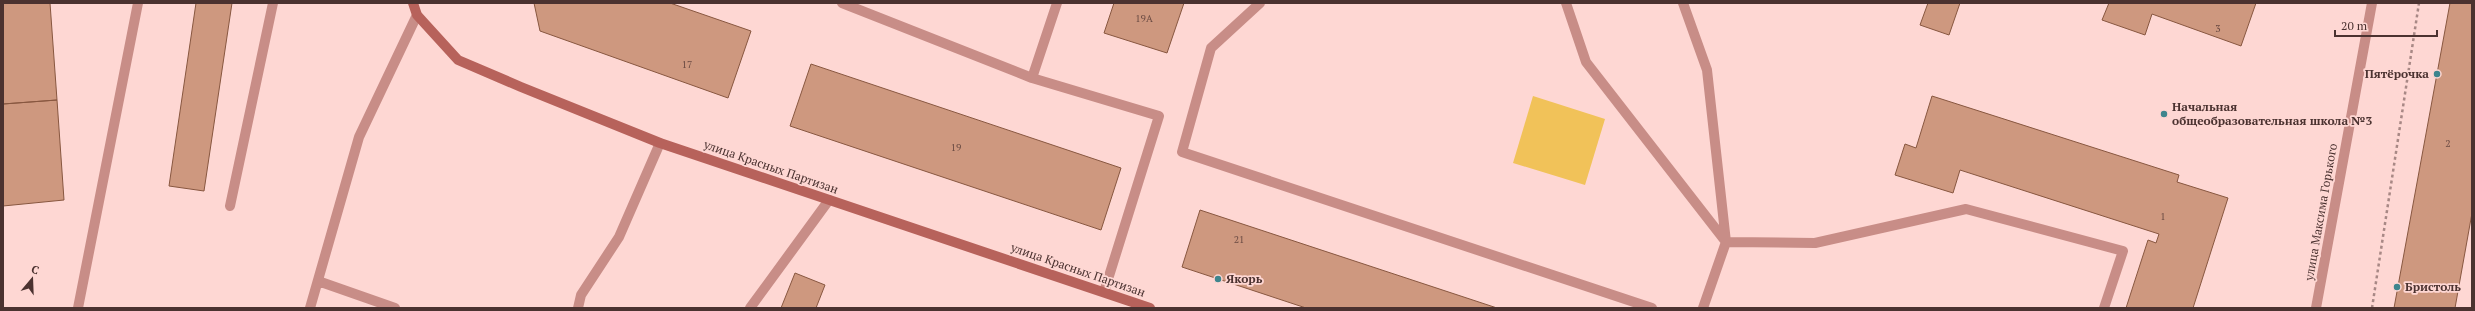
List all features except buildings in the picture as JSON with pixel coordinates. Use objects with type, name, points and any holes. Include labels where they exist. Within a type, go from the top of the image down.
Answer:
[{"type":"main road","name":"улица Красных Партизан","points":[[413,3],[417,15],[458,60],[660,143],[1150,308]]},
{"type":"street","points":[[78,308],[138,3]]},
{"type":"street","points":[[230,206],[273,3]]},
{"type":"street","points":[[842,3],[1032,78],[1159,116],[1104,292]]},
{"type":"street","points":[[1032,78],[1057,3]]},
{"type":"street","points":[[1260,3],[1211,48],[1182,152],[1652,308]]},
{"type":"street","points":[[1566,3],[1586,62],[1726,242]]},
{"type":"street","points":[[1683,3],[1707,70],[1726,242],[1703,308]]},
{"type":"street","name":"улица Максима Горького","points":[[2316,308],[2372,3]]},
{"type":"street","points":[[310,308],[359,137],[417,15]]},
{"type":"street","points":[[578,308],[581,295],[619,237],[660,143]]},
{"type":"street","points":[[750,308],[829,200]]},
{"type":"street","points":[[1726,242],[1815,243],[1966,209],[2123,251],[2104,308]]},
{"type":"street","points":[[318,281],[395,308]]},
{"type":"path","points":[[2372,308],[2419,3]]},
{"type":"shaded area","points":[[1533,96],[1605,119],[1585,185],[1513,163]]},
{"type":"place","name":"Пятёрочка","points":[[2437,74]]},
{"type":"place","name":"Начальная общеобразовательная школа №3","points":[[2164,114]]},
{"type":"place","name":"Якорь","points":[[1218,279]]},
{"type":"place","name":"Бристоль","points":[[2397,287]]}]
